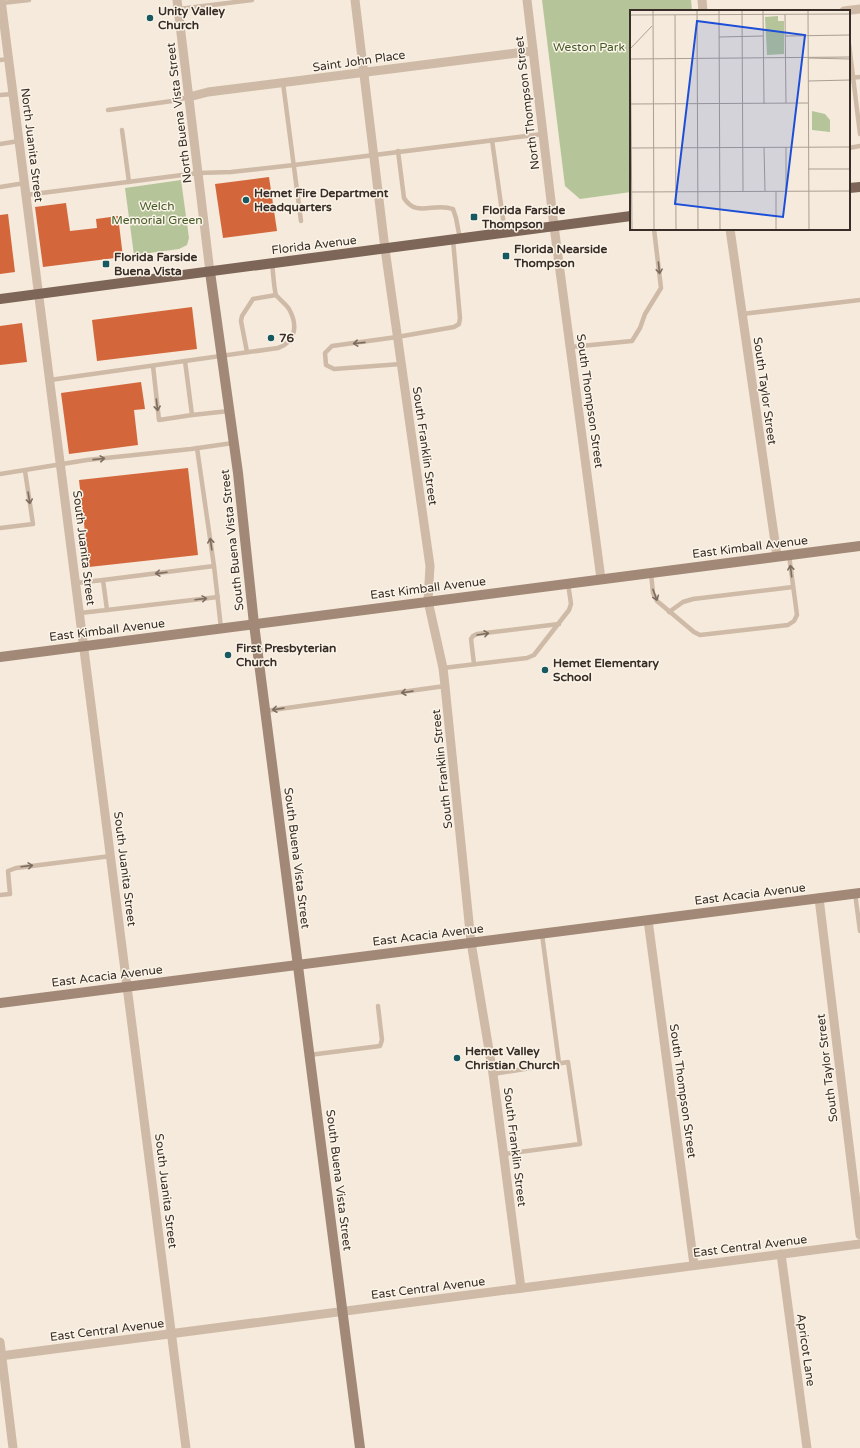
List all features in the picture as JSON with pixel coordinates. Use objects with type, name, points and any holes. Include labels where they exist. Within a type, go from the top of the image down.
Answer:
[{"type":"main road","points":[[850,188],[860,186]]},
{"type":"main road","name":"Florida Avenue","points":[[0,299],[630,216]]},
{"type":"street","name":"South Franklin Street","points":[[355,0],[385,249],[430,566],[428,602],[443,668],[471,942],[493,1074],[520,1288]]},
{"type":"street","name":"North Thompson Street","points":[[527,0],[554,226]]},
{"type":"street","points":[[702,0],[703,10]]},
{"type":"street","name":"North Juanita Street","points":[[2,2],[5,60],[13,94],[39,294]]},
{"type":"street","name":"North Buena Vista Street","points":[[178,4],[210,272]]},
{"type":"street","points":[[850,10],[860,9]]},
{"type":"street","name":"Saint John Place","points":[[188,97],[208,92],[533,51]]},
{"type":"street","name":"South Thompson Street","points":[[554,226],[601,579]]},
{"type":"street","name":"South Taylor Street","points":[[730,230],[777,556]]},
{"type":"street","name":"South Buena Vista Street","points":[[210,272],[239,481],[254,624],[360,1448]]},
{"type":"street","name":"South Juanita Street","points":[[39,294],[186,1448]]},
{"type":"street","name":"East Kimball Avenue","points":[[0,657],[860,546]]},
{"type":"street","name":"East Acacia Avenue","points":[[0,1003],[858,893]]},
{"type":"street","name":"South Taylor Street","points":[[819,898],[860,1235]]},
{"type":"street","name":"South Thompson Street","points":[[648,920],[694,1265]]},
{"type":"street","name":"East Central Avenue","points":[[1,1356],[860,1244]]},
{"type":"street","name":"Apricot Lane","points":[[781,1254],[807,1448]]},
{"type":"street","points":[[0,1342],[13,1448]]},
{"type":"lane","points":[[2,2],[29,0]]},
{"type":"lane","points":[[178,4],[252,0]]},
{"type":"lane","points":[[850,61],[851,78],[860,134]]},
{"type":"lane","points":[[851,78],[860,77]]},
{"type":"lane","points":[[283,83],[301,221]]},
{"type":"lane","points":[[0,96],[13,94]]},
{"type":"lane","points":[[108,110],[172,101],[188,97]]},
{"type":"lane","points":[[122,130],[129,182]]},
{"type":"lane","points":[[26,195],[198,173],[231,172],[294,165],[543,134]]},
{"type":"lane","points":[[492,140],[505,233]]},
{"type":"lane","points":[[0,144],[19,141]]},
{"type":"lane","points":[[850,148],[860,146]]},
{"type":"lane","points":[[398,151],[404,198],[408,204],[413,208],[446,206],[453,209],[456,218],[459,324],[454,327],[398,337],[332,346],[325,353],[326,365],[334,369],[401,364]]},
{"type":"lane","points":[[0,186],[25,184]]},
{"type":"lane","points":[[571,347],[632,341],[640,328],[645,314],[661,288],[654,230]]},
{"type":"lane","points":[[50,380],[222,357],[285,346],[290,342],[294,334],[293,323],[290,311],[283,301],[276,295],[272,264]]},
{"type":"lane","points":[[247,352],[241,321],[242,316],[253,299],[276,295]]},
{"type":"lane","points":[[742,314],[860,300]]},
{"type":"lane","points":[[185,361],[192,415]]},
{"type":"lane","points":[[153,366],[159,420],[229,411]]},
{"type":"lane","points":[[0,474],[61,464],[233,443]]},
{"type":"lane","points":[[197,448],[214,566],[221,628]]},
{"type":"lane","points":[[0,528],[33,524],[25,471]]},
{"type":"lane","points":[[651,573],[653,593],[657,601],[694,632],[700,635],[788,625],[794,621],[797,616],[789,555]]},
{"type":"lane","points":[[76,583],[214,566]]},
{"type":"lane","points":[[103,580],[107,610]]},
{"type":"lane","points":[[443,668],[527,658],[534,655],[569,610],[571,604],[568,583]]},
{"type":"lane","points":[[669,612],[683,602],[693,599],[793,587]]},
{"type":"lane","points":[[80,613],[218,597]]},
{"type":"lane","points":[[474,664],[471,639],[477,634],[558,624]]},
{"type":"lane","points":[[265,711],[445,686]]},
{"type":"lane","points":[[0,895],[10,894],[8,871],[16,868],[111,856]]},
{"type":"lane","points":[[858,893],[860,932]]},
{"type":"lane","points":[[541,933],[559,1064]]},
{"type":"lane","points":[[310,1055],[380,1046],[382,1040],[378,1006]]},
{"type":"lane","points":[[493,1074],[568,1062],[580,1144],[504,1154]]},
{"type":"green space","name":"Weston Park","points":[[542,0],[691,0],[692,10],[630,10],[630,192],[580,199],[565,186]]},
{"type":"green space","name":"Welch Memorial Green","points":[[181,180],[189,238],[187,245],[179,249],[134,255],[125,188]]},
{"type":"building","points":[[269,177],[277,231],[223,238],[215,184]]},
{"type":"building","points":[[66,203],[70,231],[97,228],[96,219],[118,216],[123,257],[43,267],[35,207]]},
{"type":"building","points":[[8,214],[15,272],[0,274],[0,215]]},
{"type":"building","points":[[192,307],[197,349],[97,361],[92,320]]},
{"type":"building","points":[[22,323],[27,362],[0,365],[0,326]]},
{"type":"building","points":[[141,382],[145,409],[134,410],[138,445],[69,454],[61,393]]},
{"type":"building","points":[[188,468],[198,555],[89,567],[79,480]]},
{"type":"place","name":"Unity Valley Church","points":[[150,18]]},
{"type":"place","name":"Hemet Fire Department Headquarters","points":[[246,200]]},
{"type":"place","name":"Florida Farside Thompson","points":[[474,217]]},
{"type":"place","name":"Florida Nearside Thompson","points":[[506,256]]},
{"type":"place","name":"Florida Farside Buena Vista","points":[[106,264]]},
{"type":"place","name":"76","points":[[271,338]]},
{"type":"place","name":"First Presbyterian Church","points":[[228,655]]},
{"type":"place","name":"Hemet Elementary School","points":[[545,670]]},
{"type":"place","name":"Hemet Valley Christian Church","points":[[457,1058]]}]
